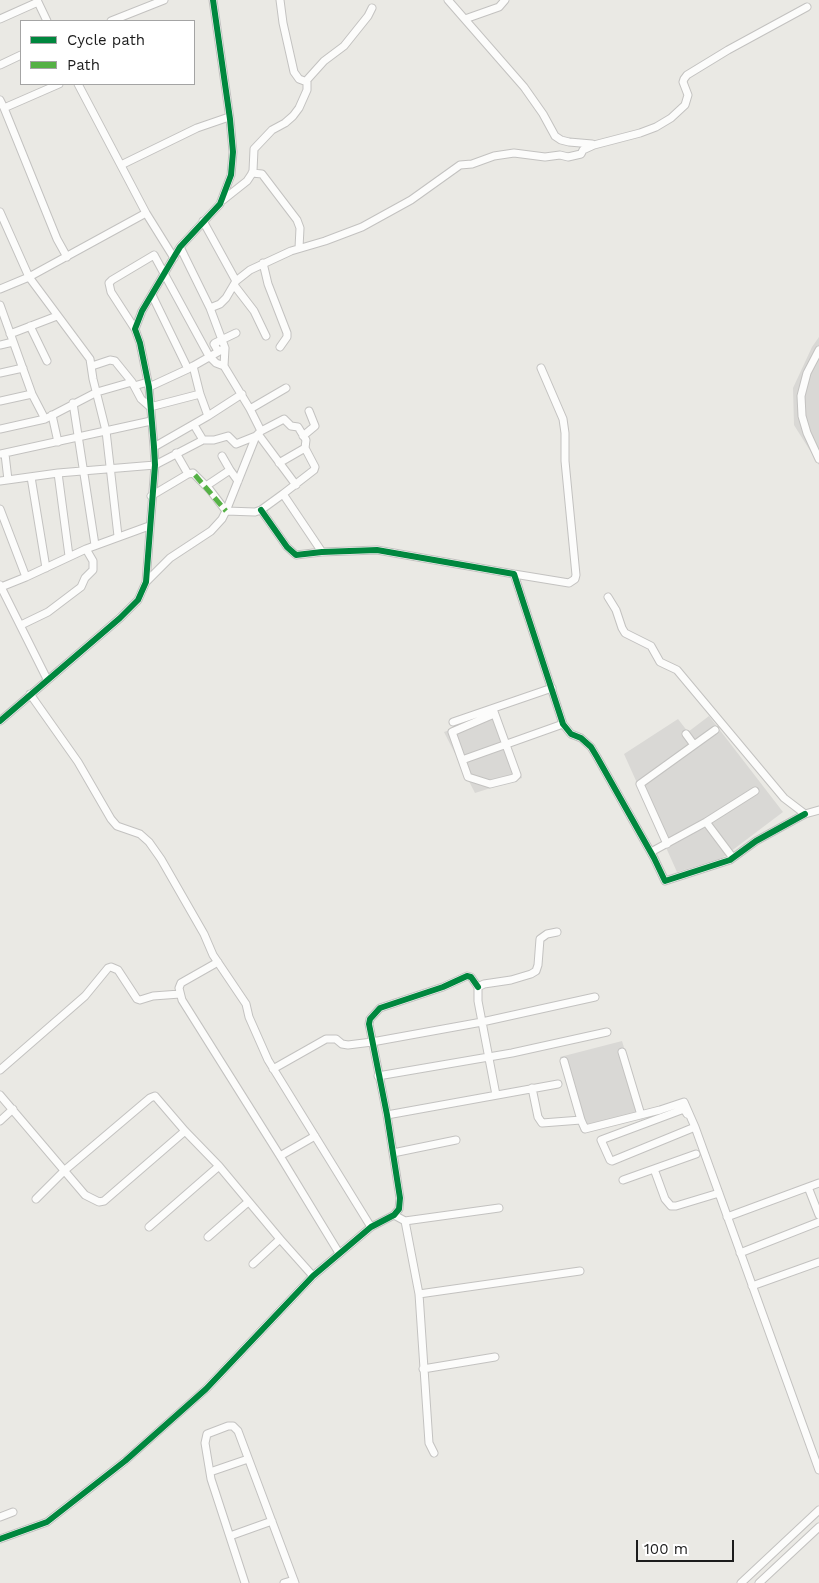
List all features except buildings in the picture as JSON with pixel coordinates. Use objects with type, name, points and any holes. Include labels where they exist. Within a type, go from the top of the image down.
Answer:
[{"type":"street","points":[[114,20],[164,0]]},
{"type":"street","points":[[213,0],[233,152],[231,176],[223,200]]},
{"type":"street","points":[[280,0],[294,72],[299,78],[306,81]]},
{"type":"street","points":[[448,0],[524,87],[543,114],[555,136],[569,142],[594,145]]},
{"type":"street","points":[[465,19],[499,7],[505,0]]},
{"type":"street","points":[[0,19],[38,1],[47,20]]},
{"type":"street","points":[[210,308],[220,304],[235,283],[250,270],[299,248],[325,241],[362,227],[411,200],[460,165],[472,164],[494,156],[514,153],[545,157],[560,155],[568,157],[582,154],[583,150],[594,145],[640,133],[671,118],[685,105],[687,100],[688,95],[683,82],[687,75],[728,50],[807,7]]},
{"type":"street","points":[[306,81],[324,61],[344,46],[368,16],[372,8]]},
{"type":"street","points":[[0,64],[20,55]]},
{"type":"street","points":[[135,329],[142,311],[180,247],[223,200],[247,181],[252,172],[254,149],[272,130],[285,123],[299,108],[307,90],[308,84],[306,81]]},
{"type":"street","points":[[4,108],[57,85]]},
{"type":"street","points":[[79,85],[146,213],[174,258]]},
{"type":"street","points":[[0,100],[57,239],[67,257]]},
{"type":"street","points":[[121,165],[197,128],[229,117]]},
{"type":"street","points":[[252,172],[262,174],[297,220],[300,228],[299,248]]},
{"type":"street","points":[[0,212],[29,277],[88,355],[106,431],[118,536]]},
{"type":"street","points":[[0,289],[29,277],[146,213]]},
{"type":"street","points":[[203,221],[235,283],[254,310],[266,336]]},
{"type":"street","points":[[180,247],[210,308],[222,339],[221,349],[224,366],[250,409],[258,434],[296,485]]},
{"type":"street","points":[[0,721],[120,618],[138,600],[146,582],[151,496],[155,465],[149,384],[135,329],[111,292],[109,283],[154,255],[209,356],[216,363],[224,366]]},
{"type":"street","points":[[263,263],[268,284],[287,333],[287,337],[280,347]]},
{"type":"street","points":[[152,295],[191,367],[208,416]]},
{"type":"street","points":[[0,305],[32,394],[45,419]]},
{"type":"street","points":[[10,334],[57,316]]},
{"type":"street","points":[[30,326],[47,361]]},
{"type":"street","points":[[222,339],[236,333]]},
{"type":"street","points":[[0,345],[13,342]]},
{"type":"street","points":[[0,428],[45,419],[97,392],[133,384],[149,384],[191,367],[221,349]]},
{"type":"street","points":[[819,350],[807,372],[801,396],[802,416],[819,460]]},
{"type":"street","points":[[92,366],[113,360],[133,384],[140,399],[150,407]]},
{"type":"street","points":[[0,373],[23,368]]},
{"type":"street","points":[[261,510],[296,555],[377,550],[569,583],[575,579],[576,575],[565,462],[565,432],[563,419],[540,368]]},
{"type":"street","points":[[250,409],[286,388]]},
{"type":"street","points":[[0,400],[32,394]]},
{"type":"street","points":[[150,407],[200,394]]},
{"type":"street","points":[[154,447],[242,394]]},
{"type":"street","points":[[74,403],[95,545]]},
{"type":"street","points":[[304,436],[315,426],[309,411]]},
{"type":"street","points":[[52,415],[58,442]]},
{"type":"street","points":[[0,481],[58,473],[155,465],[203,440],[214,440],[228,436],[236,444],[286,419],[291,426],[298,427],[304,436],[305,448],[314,464],[314,470],[261,510],[249,512],[226,511],[193,473],[188,474],[151,496]]},
{"type":"street","points":[[8,480],[2,454],[151,421]]},
{"type":"street","points":[[194,424],[203,440]]},
{"type":"street","points":[[146,582],[170,558],[210,531],[222,519],[258,434]]},
{"type":"street","points":[[279,463],[305,448]]},
{"type":"street","points":[[176,453],[188,474]]},
{"type":"street","points":[[222,456],[238,481]]},
{"type":"street","points":[[206,486],[230,470]]},
{"type":"street","points":[[58,473],[70,556]]},
{"type":"street","points":[[31,477],[46,568]]},
{"type":"street","points":[[283,494],[322,552]]},
{"type":"street","points":[[0,509],[26,577]]},
{"type":"street","points":[[47,679],[21,624],[0,586],[26,577],[95,545],[149,526]]},
{"type":"street","points":[[21,624],[48,612],[81,587],[85,578],[93,570],[93,561],[86,549]]},
{"type":"street","points":[[514,574],[563,724],[567,731],[581,738],[591,747],[651,852],[665,881],[733,858],[756,841],[805,814],[819,810]]},
{"type":"street","points":[[608,597],[616,610],[625,633],[651,646],[660,662],[677,670],[784,798],[805,814]]},
{"type":"street","points":[[494,712],[517,775],[514,778],[490,784],[470,779],[453,730],[494,712],[552,688]]},
{"type":"street","points":[[30,694],[74,756],[110,819],[117,826],[140,834],[155,850],[218,962],[246,1004],[258,1039],[273,1069],[371,1227]]},
{"type":"street","points":[[452,722],[494,712]]},
{"type":"street","points":[[462,760],[563,724]]},
{"type":"street","points":[[666,844],[640,784],[715,730]]},
{"type":"street","points":[[686,734],[694,745]]},
{"type":"street","points":[[651,852],[706,822],[755,791]]},
{"type":"street","points":[[706,822],[733,858]]},
{"type":"street","points":[[478,987],[484,984],[511,980],[536,971],[540,939],[547,934],[557,932]]},
{"type":"street","points":[[218,962],[181,983],[179,988],[182,1000],[339,1253]]},
{"type":"street","points":[[0,1070],[85,996],[108,968],[111,967],[118,970],[137,999],[180,994]]},
{"type":"street","points":[[0,1540],[47,1522],[125,1461],[206,1389],[312,1276],[371,1227],[394,1215],[400,1204],[387,1115],[369,1024],[370,1019],[380,1008],[467,976],[471,977],[478,987],[482,1022],[496,1095]]},
{"type":"street","points":[[273,1069],[326,1039],[336,1040],[348,1045],[372,1042],[482,1022],[595,998]]},
{"type":"street","points":[[378,1076],[489,1057],[607,1032]]},
{"type":"street","points":[[622,1052],[641,1115]]},
{"type":"street","points":[[564,1061],[580,1120],[583,1127],[587,1129],[684,1102],[719,1193],[819,1470]]},
{"type":"street","points":[[387,1115],[558,1084]]},
{"type":"street","points":[[532,1088],[540,1122],[544,1124],[580,1120]]},
{"type":"street","points":[[0,1095],[85,1195],[99,1202],[104,1201],[185,1131]]},
{"type":"street","points":[[36,1199],[65,1170],[152,1096],[157,1097],[185,1131],[219,1166],[312,1276]]},
{"type":"street","points":[[684,1109],[694,1127],[612,1161],[601,1140],[684,1109]]},
{"type":"street","points":[[0,1121],[13,1110]]},
{"type":"street","points":[[280,1156],[315,1136]]},
{"type":"street","points":[[393,1153],[456,1140]]},
{"type":"street","points":[[623,1180],[696,1154]]},
{"type":"street","points":[[149,1227],[219,1166]]},
{"type":"street","points":[[654,1169],[667,1204],[672,1206],[719,1193]]},
{"type":"street","points":[[727,1217],[819,1183]]},
{"type":"street","points":[[808,1187],[819,1215]]},
{"type":"street","points":[[208,1237],[248,1202]]},
{"type":"street","points":[[394,1215],[405,1221],[499,1208]]},
{"type":"street","points":[[405,1221],[419,1294],[423,1369],[430,1443],[434,1453]]},
{"type":"street","points":[[740,1253],[819,1222]]},
{"type":"street","points":[[253,1264],[280,1239]]},
{"type":"street","points":[[752,1286],[819,1262]]},
{"type":"street","points":[[419,1294],[580,1271]]},
{"type":"street","points":[[423,1369],[495,1358]]},
{"type":"street","points":[[245,1583],[210,1472],[205,1437],[207,1434],[228,1426],[233,1426],[238,1431],[294,1581],[284,1583]]},
{"type":"street","points":[[210,1472],[248,1459]]},
{"type":"street","points":[[741,1583],[819,1510]]},
{"type":"street","points":[[0,1517],[13,1512]]},
{"type":"street","points":[[230,1536],[272,1521]]},
{"type":"street","points":[[759,1583],[819,1527]]},
{"type":"shaded area","points":[[819,337],[819,465],[794,425],[793,388],[812,347]]},
{"type":"shaded area","points":[[498,713],[522,778],[475,793],[444,732]]},
{"type":"shaded area","points":[[709,716],[783,812],[722,858],[677,872],[624,754],[678,719],[688,732]]},
{"type":"shaded area","points":[[622,1041],[643,1111],[662,1105],[665,1113],[581,1132],[560,1057]]},
{"type":"marked path","points":[[195,475],[226,511]]},
{"type":"cycle path","points":[[0,721],[120,618],[138,600],[146,582],[155,465],[149,387],[140,343],[135,329],[142,311],[180,247],[220,204],[231,175],[233,152],[230,119],[213,0]]},
{"type":"cycle path","points":[[261,510],[287,547],[296,555],[377,550],[514,574],[563,724],[571,734],[581,738],[591,747],[665,881],[730,860],[756,841],[805,814]]},
{"type":"cycle path","points":[[0,1539],[47,1522],[125,1461],[206,1389],[313,1276],[371,1227],[394,1215],[399,1209],[400,1198],[387,1115],[369,1024],[370,1019],[380,1008],[443,987],[467,976],[471,977],[478,987]]}]
